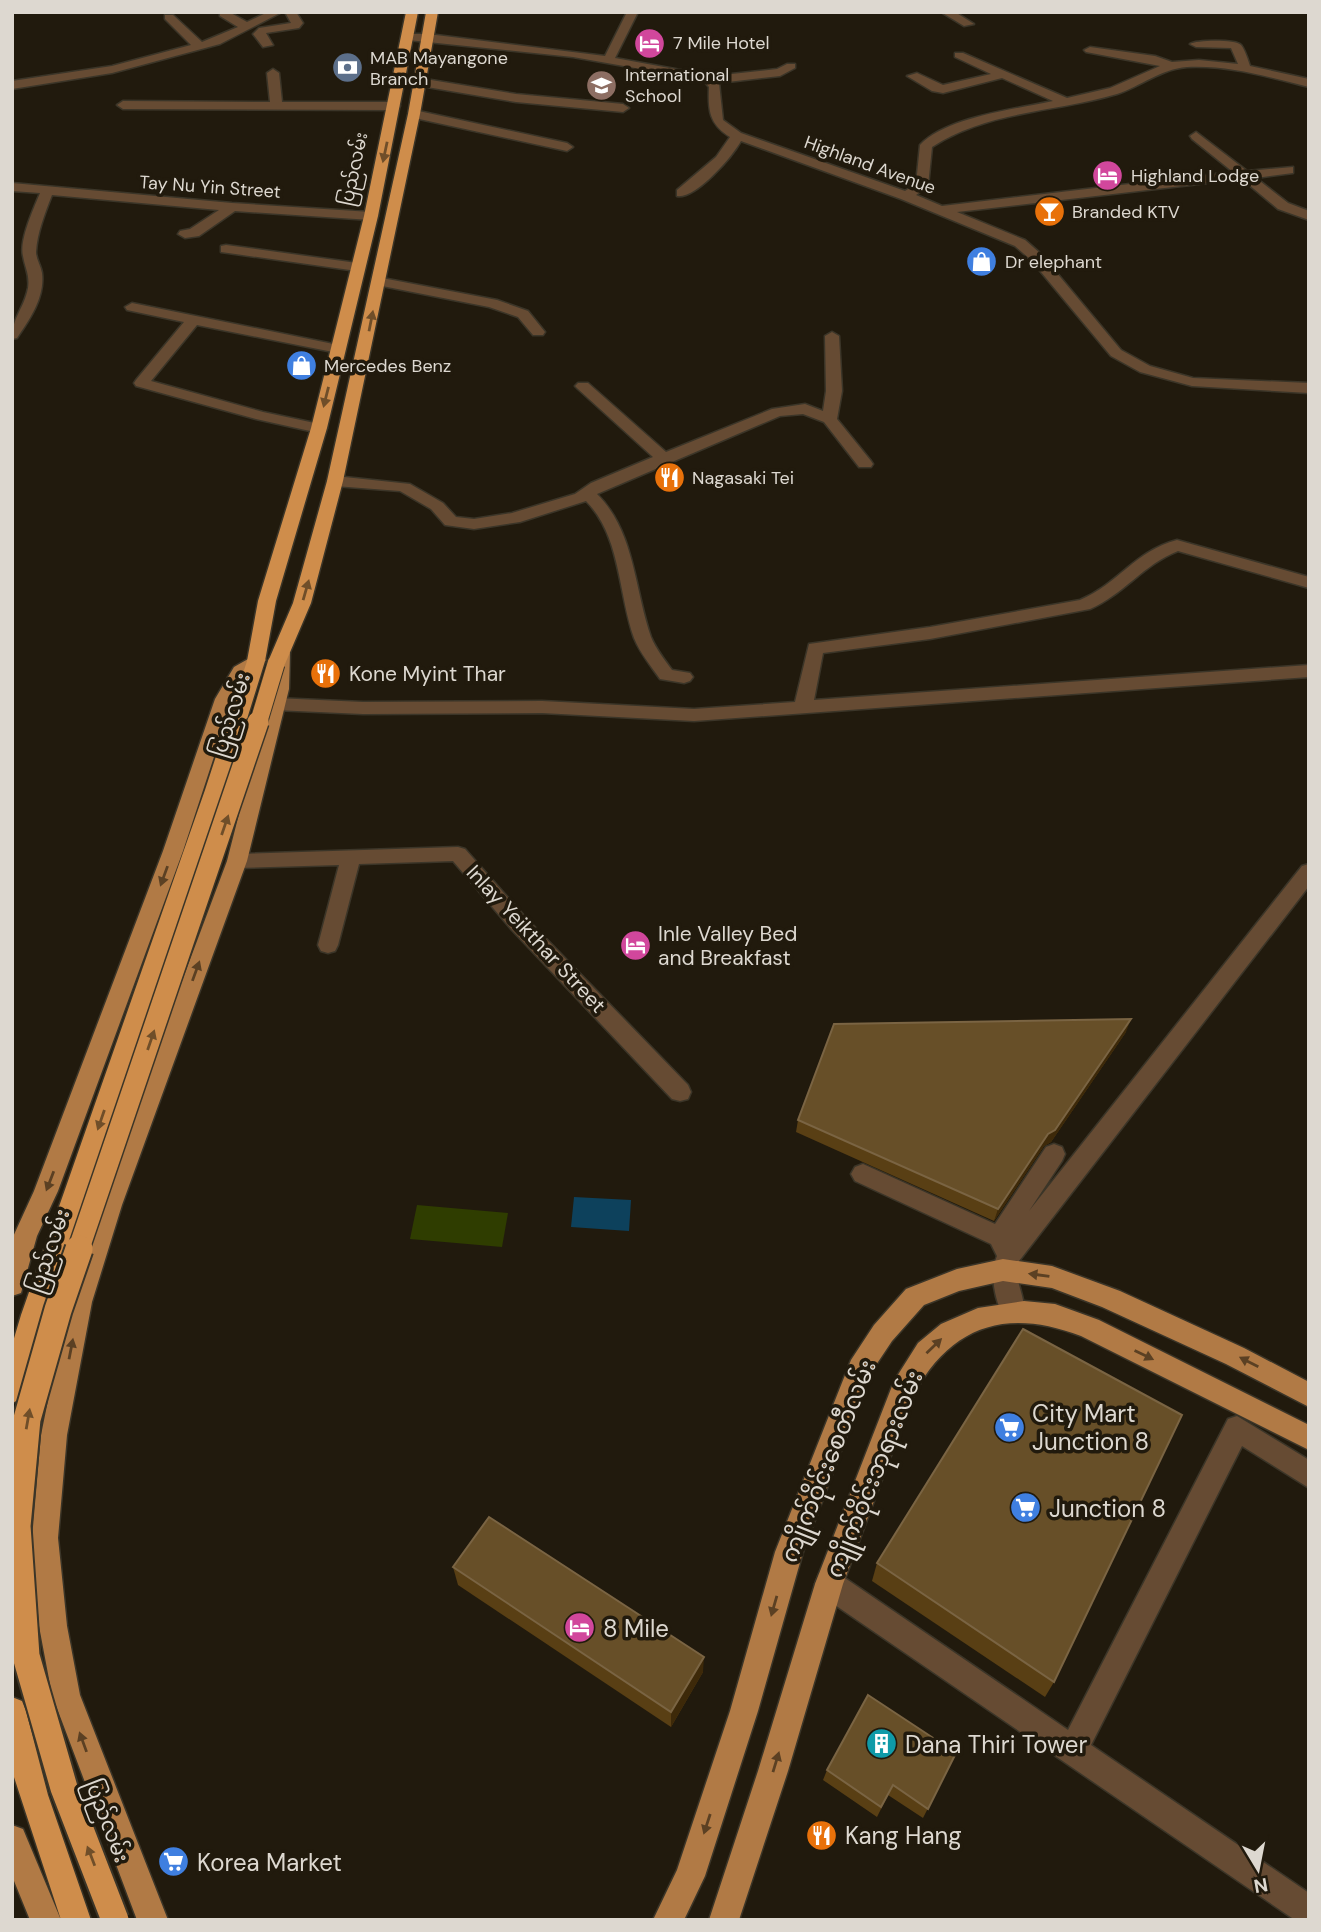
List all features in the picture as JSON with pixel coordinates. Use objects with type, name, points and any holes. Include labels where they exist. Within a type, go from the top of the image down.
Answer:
[{"type":"highway","name":"ပြည်လမ်း","points":[[115,1920],[64,1788],[26,1656],[17,1526],[27,1419],[58,1310],[237,790],[268,660],[267,601],[319,428],[371,216],[412,12]]},
{"type":"highway","name":"ပြည်လမ်း","points":[[12,1391],[33,1315],[215,790],[268,660],[302,603],[363,362],[432,12]]},
{"type":"highway","points":[[12,1711],[33,1795],[76,1920]]},
{"type":"main road","name":"ပြည်လမ်း","points":[[12,1285],[25,1236],[46,1191],[154,903],[224,699],[240,671],[268,660],[281,682],[237,861],[110,1205],[80,1302],[54,1435],[45,1538],[53,1626],[66,1695],[153,1920]]},
{"type":"main road","name":"ကျိုက်ဝိုင်းစေတီလမ်း","points":[[668,1920],[690,1876],[744,1711],[789,1552],[860,1368],[883,1333],[915,1297],[957,1280],[1004,1254],[1235,1356],[1309,1395]]},
{"type":"main road","name":"ကျိုက်ဝိုင်းဘုရားလမ်း","points":[[724,1920],[769,1784],[829,1584],[904,1389],[916,1366],[936,1342],[973,1321],[1013,1311],[1055,1315],[1090,1328],[1309,1438]]},
{"type":"main road","points":[[12,1527],[45,1538]]},
{"type":"main road","points":[[12,1839],[46,1920]]},
{"type":"street","points":[[12,85],[112,69],[216,42],[277,12]]},
{"type":"street","points":[[267,45],[259,34],[262,30],[295,26],[296,23],[289,12]]},
{"type":"street","points":[[609,59],[634,12]]},
{"type":"street","points":[[946,12],[968,24]]},
{"type":"street","points":[[224,14],[247,27]]},
{"type":"street","points":[[169,17],[200,46]]},
{"type":"street","points":[[408,37],[428,37],[609,59],[707,76],[713,80],[780,72],[791,66]]},
{"type":"street","points":[[1196,44],[1235,45],[1246,69]]},
{"type":"street","points":[[1090,50],[1155,60],[1169,65],[1205,64],[1246,69],[1309,83]]},
{"type":"street","points":[[958,55],[1065,102]]},
{"type":"street","points":[[906,196],[922,186],[926,145],[934,137],[969,125],[1114,91],[1169,65]]},
{"type":"street","points":[[273,73],[276,106]]},
{"type":"street","points":[[913,76],[943,89],[1001,75]]},
{"type":"street","name":"Highland Avenue","points":[[713,80],[714,118],[720,126],[737,136],[906,196],[1020,243],[1116,353],[1145,369],[1192,382],[1309,387]]},
{"type":"street","points":[[419,82],[516,97],[624,108]]},
{"type":"street","points":[[123,105],[394,106]]},
{"type":"street","points":[[414,114],[567,148]]},
{"type":"street","points":[[682,193],[720,159],[733,145],[737,136]]},
{"type":"street","points":[[1196,136],[1283,206],[1309,216]]},
{"type":"street","points":[[941,210],[1246,177],[1288,170]]},
{"type":"street","name":"Tay Nu Yin Street","points":[[12,187],[232,207],[371,216]]},
{"type":"street","points":[[12,335],[31,303],[37,276],[36,267],[29,255],[36,219],[47,192]]},
{"type":"street","points":[[185,234],[203,228],[232,207]]},
{"type":"street","points":[[226,249],[357,267]]},
{"type":"street","points":[[377,281],[492,303],[523,314],[538,332]]},
{"type":"street","points":[[12,304],[31,303]]},
{"type":"street","points":[[132,307],[338,349]]},
{"type":"street","points":[[194,319],[141,383],[261,416],[319,428]]},
{"type":"street","points":[[829,419],[834,391],[832,336]]},
{"type":"street","points":[[583,386],[663,458]]},
{"type":"street","points":[[335,481],[404,487],[437,506],[451,521],[474,524],[514,519],[587,493],[597,486],[777,412],[806,410],[829,419],[865,464]]},
{"type":"street","points":[[587,493],[601,503],[613,529],[643,639],[666,675],[684,677]]},
{"type":"street","points":[[803,708],[815,648],[930,633],[1084,605],[1103,597],[1152,555],[1177,545],[1309,583]]},
{"type":"street","points":[[275,704],[363,708],[542,707],[694,715],[1309,671]]},
{"type":"street","name":"Inlay Yeikthar Street","points":[[237,861],[458,854],[519,924],[680,1092]]},
{"type":"street","points":[[328,945],[351,857]]},
{"type":"street","points":[[1004,1254],[1309,871]]},
{"type":"street","points":[[1013,1311],[1004,1254],[1054,1154]]},
{"type":"street","points":[[863,1174],[1004,1254]]},
{"type":"street","points":[[1074,1749],[1237,1428],[1309,1475]]},
{"type":"street","points":[[829,1584],[1309,1911]]},
{"type":"green space","points":[[417,1205],[508,1213],[502,1247],[410,1239]]},
{"type":"water","points":[[574,1197],[631,1200],[629,1231],[571,1227]]},
{"type":"building","points":[[1131,1019],[998,1209],[798,1120],[834,1024]]},
{"type":"building","name":"Junction 8","points":[[1023,1329],[1182,1415],[1054,1682],[877,1563]]},
{"type":"building","name":"8 Mile","points":[[489,1517],[704,1657],[671,1712],[453,1567]]},
{"type":"building","name":"Dana Thiri Tower","points":[[868,1695],[956,1753],[928,1809],[893,1785],[881,1807],[827,1770]]},
{"type":"place","name":"7 Mile Hotel","points":[[650,43]]},
{"type":"place","name":"MAB Mayangone Branch","points":[[347,68]]},
{"type":"place","name":"International School","points":[[602,85]]},
{"type":"place","name":"Highland Lodge","points":[[1108,176]]},
{"type":"place","name":"Branded KTV","points":[[1049,212]]},
{"type":"place","name":"Dr elephant","points":[[982,262]]},
{"type":"place","name":"Mercedes Benz","points":[[301,366]]},
{"type":"place","name":"Nagasaki Tei","points":[[669,478]]},
{"type":"place","name":"Kone Myint Thar","points":[[326,674]]},
{"type":"place","name":"Inle Valley Bed and Breakfast","points":[[635,946]]},
{"type":"place","name":"City Mart Junction 8","points":[[1009,1427]]},
{"type":"place","name":"Junction 8","points":[[1026,1508]]},
{"type":"place","name":"8 Mile","points":[[580,1628]]},
{"type":"place","name":"Dana Thiri Tower","points":[[882,1744]]},
{"type":"place","name":"Kang Hang","points":[[822,1835]]},
{"type":"place","name":"Korea Market","points":[[174,1862]]}]
